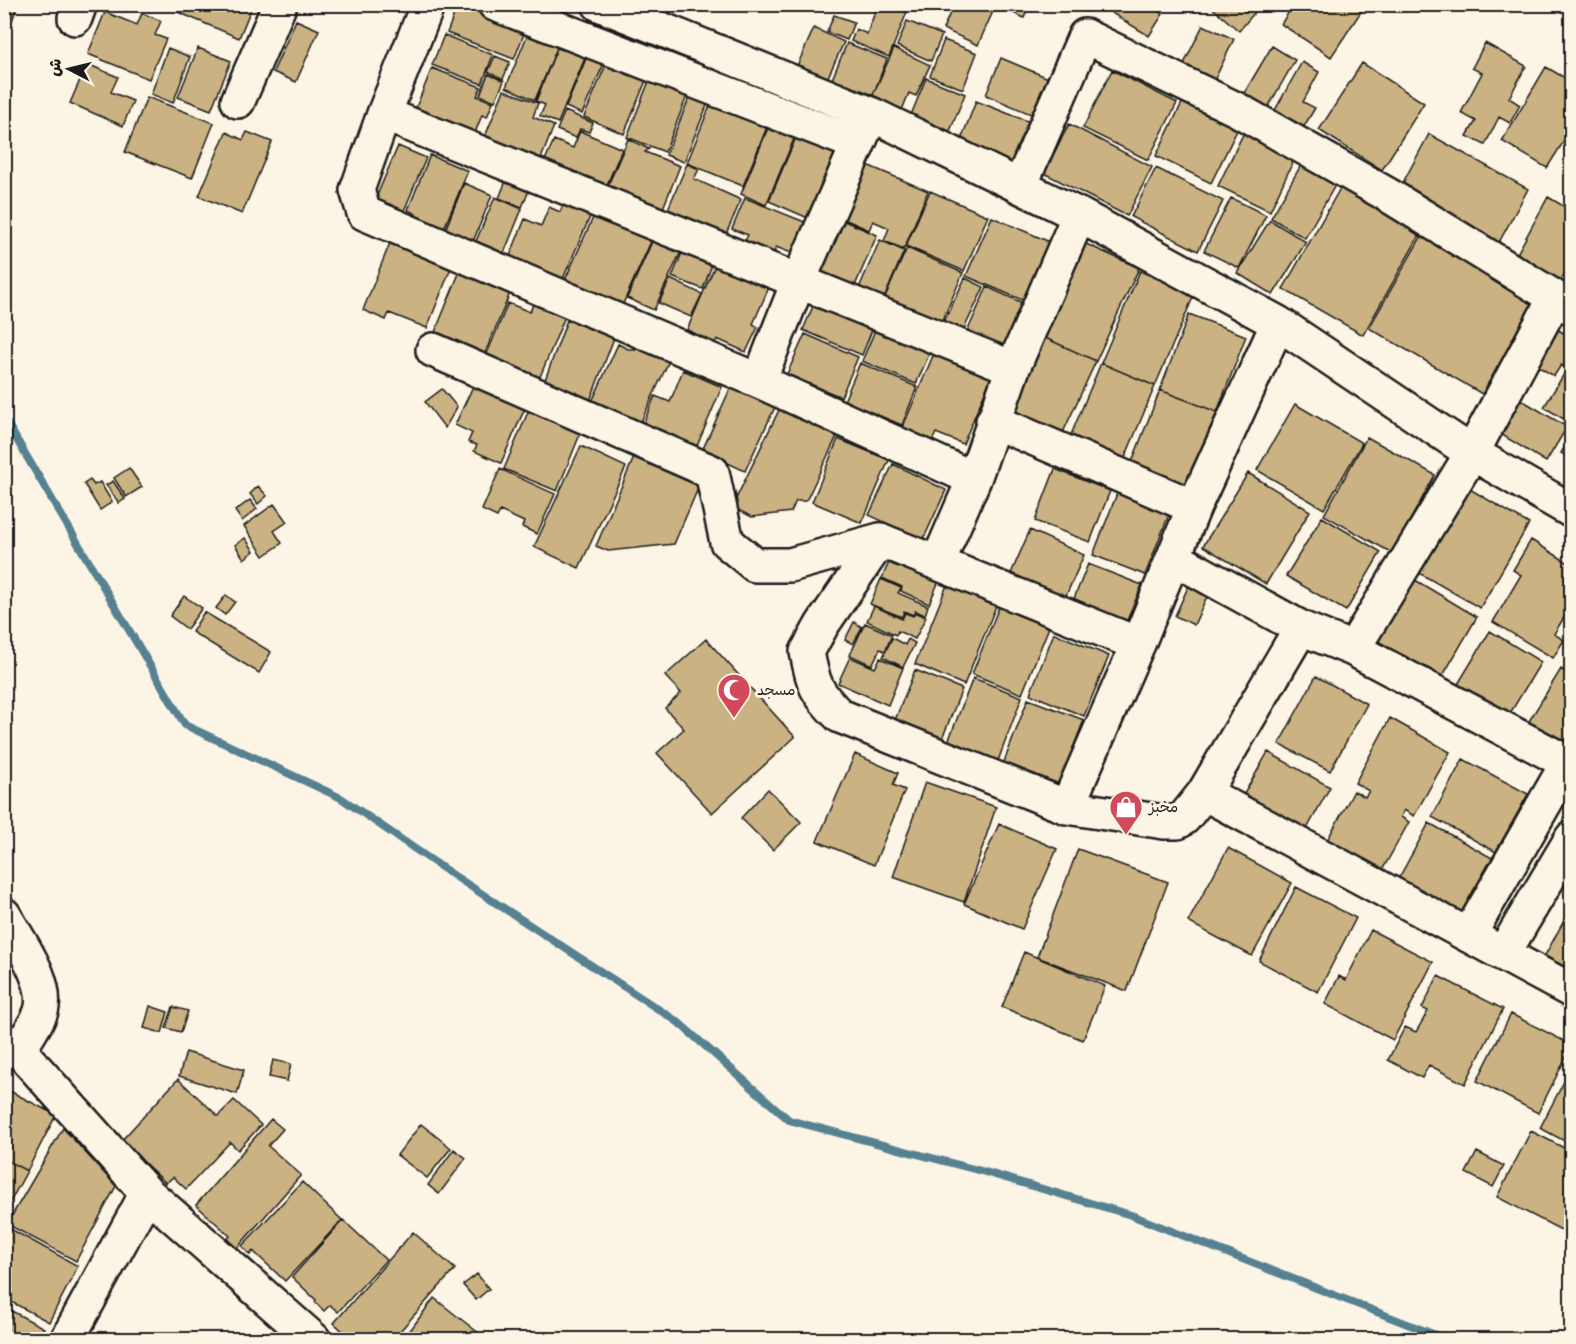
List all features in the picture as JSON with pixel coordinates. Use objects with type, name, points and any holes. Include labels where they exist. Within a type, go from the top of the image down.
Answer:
[{"type":"street","points":[[238,101],[279,4]]},
{"type":"street","points":[[428,4],[384,114],[357,190],[363,213],[759,381],[974,478]]},
{"type":"street","points":[[495,4],[858,144]]},
{"type":"street","points":[[599,4],[871,114],[1079,215],[1278,323],[1472,453],[1572,511]]},
{"type":"street","points":[[1020,186],[1085,36],[1238,110],[1388,195],[1563,303],[1353,649]]},
{"type":"street","points":[[384,114],[1013,368]]},
{"type":"street","points":[[759,381],[799,280],[871,114]]},
{"type":"street","points":[[938,562],[974,478],[1013,368],[1079,215]]},
{"type":"street","points":[[1067,807],[1138,644],[1194,507],[1278,323]]},
{"type":"street","points":[[433,350],[712,472],[727,542],[755,565],[790,565],[880,540],[1138,644]]},
{"type":"street","points":[[993,421],[1194,507]]},
{"type":"street","points":[[880,540],[822,625],[807,652],[813,684],[825,702],[840,716],[1067,807],[1172,823],[1184,818],[1204,793],[1301,628]]},
{"type":"street","points":[[1174,558],[1301,628],[1353,649],[1569,764],[1469,935]]},
{"type":"street","points":[[1204,793],[1572,991]]},
{"type":"street","points":[[1503,954],[1572,838]]},
{"type":"street","points":[[4,915],[38,978],[42,995],[40,1014],[12,1045],[147,1193],[314,1340]]},
{"type":"street","points":[[67,1340],[147,1193]]},
{"type":"building","points":[[4,4],[18,4],[12,21],[4,19]]},
{"type":"building","points":[[181,4],[253,4],[239,38],[178,12]]},
{"type":"building","points":[[458,4],[464,4],[526,29],[514,59],[447,33]]},
{"type":"building","points":[[878,4],[888,4],[907,12],[889,57],[851,41],[856,29],[867,34]]},
{"type":"building","points":[[954,4],[984,4],[994,9],[978,45],[943,29]]},
{"type":"building","points":[[994,4],[1030,4],[1024,18]]},
{"type":"building","points":[[1104,4],[1147,4],[1163,14],[1149,36],[1102,7]]},
{"type":"building","points":[[1208,4],[1257,4],[1260,6],[1239,31]]},
{"type":"building","points":[[1294,4],[1366,4],[1331,57],[1281,24]]},
{"type":"building","points":[[105,12],[137,25],[142,13],[161,21],[155,35],[166,39],[149,79],[88,54]]},
{"type":"building","points":[[834,15],[854,22],[847,40],[827,32]]},
{"type":"building","points":[[296,20],[319,30],[296,82],[273,72]]},
{"type":"building","points":[[907,21],[942,35],[931,61],[897,46]]},
{"type":"building","points":[[1203,25],[1234,39],[1214,81],[1183,66]]},
{"type":"building","points":[[814,28],[844,42],[827,79],[797,66]]},
{"type":"building","points":[[529,31],[559,43],[535,100],[506,87]]},
{"type":"building","points":[[444,35],[493,55],[482,84],[432,65]]},
{"type":"building","points":[[944,40],[977,53],[963,89],[930,76]]},
{"type":"building","points":[[847,43],[887,59],[873,95],[856,88],[854,93],[830,84]]},
{"type":"building","points":[[1485,43],[1526,66],[1509,98],[1520,105],[1510,123],[1499,117],[1485,145],[1467,136],[1476,121],[1461,113],[1482,73],[1472,68]]},
{"type":"building","points":[[565,45],[587,53],[558,123],[540,116],[545,105],[536,101],[557,48],[563,50]]},
{"type":"building","points":[[1272,46],[1295,60],[1267,109],[1243,95]]},
{"type":"building","points":[[168,48],[190,57],[173,103],[151,94]]},
{"type":"building","points":[[198,48],[231,61],[211,110],[178,97]]},
{"type":"building","points":[[894,48],[930,65],[916,96],[909,93],[902,110],[872,97]]},
{"type":"building","points":[[588,54],[605,61],[582,114],[566,107]]},
{"type":"building","points":[[495,56],[510,62],[503,79],[488,72]]},
{"type":"building","points":[[1001,58],[1053,80],[1038,117],[986,95]]},
{"type":"building","points":[[607,62],[647,78],[624,134],[584,117]]},
{"type":"building","points":[[1302,62],[1319,72],[1303,102],[1315,108],[1303,128],[1274,112]]},
{"type":"building","points":[[1362,63],[1424,103],[1382,170],[1319,130]]},
{"type":"building","points":[[87,64],[118,77],[111,92],[133,101],[123,126],[70,103]]},
{"type":"building","points":[[1546,67],[1572,82],[1572,128],[1547,168],[1502,141]]},
{"type":"building","points":[[432,68],[481,87],[477,96],[493,102],[487,117],[482,115],[475,133],[415,110]]},
{"type":"building","points":[[1112,70],[1177,103],[1148,160],[1083,128]]},
{"type":"building","points":[[488,74],[504,81],[495,101],[480,95]]},
{"type":"building","points":[[926,78],[965,94],[950,131],[911,115]]},
{"type":"building","points":[[649,81],[687,96],[665,152],[627,137]]},
{"type":"building","points":[[504,90],[538,103],[533,117],[554,126],[540,161],[484,139]]},
{"type":"building","points":[[1186,95],[1241,122],[1211,183],[1156,156]]},
{"type":"building","points":[[690,96],[708,103],[684,162],[666,155]]},
{"type":"building","points":[[147,97],[214,123],[192,178],[125,152]]},
{"type":"building","points":[[976,101],[1035,124],[1017,168],[959,145]]},
{"type":"building","points":[[711,103],[767,127],[743,186],[687,163]]},
{"type":"building","points":[[565,111],[593,123],[589,132],[580,129],[576,138],[557,130]]},
{"type":"building","points":[[1069,124],[1152,167],[1127,216],[1044,173]]},
{"type":"building","points":[[1248,124],[1299,149],[1270,211],[1218,186]]},
{"type":"building","points":[[768,128],[794,139],[766,205],[741,194]]},
{"type":"building","points":[[580,131],[622,149],[603,194],[542,167],[554,140],[573,148]]},
{"type":"building","points":[[226,132],[243,140],[247,132],[272,142],[242,214],[199,196]]},
{"type":"building","points":[[1429,134],[1528,189],[1497,246],[1398,192]]},
{"type":"building","points":[[797,135],[836,152],[808,218],[769,201]]},
{"type":"building","points":[[628,139],[649,149],[645,152],[680,166],[661,213],[606,190]]},
{"type":"building","points":[[398,146],[426,158],[404,211],[375,200]]},
{"type":"building","points":[[430,155],[468,171],[439,240],[411,227],[416,214],[408,210]]},
{"type":"building","points":[[1304,160],[1338,180],[1305,238],[1271,218]]},
{"type":"building","points":[[687,164],[699,169],[694,179],[741,200],[726,234],[668,209]]},
{"type":"building","points":[[867,165],[928,191],[904,249],[884,241],[889,228],[873,221],[869,230],[844,219]]},
{"type":"building","points":[[1156,168],[1223,201],[1198,251],[1131,217]]},
{"type":"building","points":[[508,176],[531,186],[522,207],[499,198]]},
{"type":"building","points":[[464,183],[492,195],[472,244],[444,233]]},
{"type":"building","points":[[1342,185],[1422,231],[1363,335],[1283,289]]},
{"type":"building","points":[[930,191],[988,216],[964,271],[906,246]]},
{"type":"building","points":[[495,197],[522,209],[504,253],[476,241]]},
{"type":"building","points":[[1548,197],[1572,211],[1572,260],[1557,287],[1512,263]]},
{"type":"building","points":[[566,198],[593,210],[562,281],[509,258],[525,219],[541,226],[549,207],[560,212]]},
{"type":"building","points":[[745,198],[807,223],[794,254],[776,247],[774,253],[745,241],[748,235],[732,229]]},
{"type":"building","points":[[1231,198],[1266,215],[1239,268],[1204,251]]},
{"type":"building","points":[[596,211],[653,237],[622,306],[565,280]]},
{"type":"building","points":[[992,217],[1052,243],[1027,302],[966,276]]},
{"type":"building","points":[[842,220],[877,235],[854,288],[820,273]]},
{"type":"building","points":[[1270,220],[1306,242],[1273,295],[1237,273]]},
{"type":"building","points":[[1424,232],[1537,298],[1482,394],[1369,328]]},
{"type":"building","points":[[655,235],[683,247],[654,310],[627,298]]},
{"type":"building","points":[[880,240],[904,251],[880,308],[855,297]]},
{"type":"building","points":[[390,243],[451,268],[427,328],[389,313],[386,320],[363,310]]},
{"type":"building","points":[[1084,243],[1139,268],[1096,361],[1041,336]]},
{"type":"building","points":[[684,248],[714,259],[703,289],[672,277]]},
{"type":"building","points":[[907,248],[963,273],[938,331],[881,306]]},
{"type":"building","points":[[717,261],[770,285],[753,324],[758,327],[746,352],[717,339],[715,343],[687,330]]},
{"type":"building","points":[[460,271],[510,293],[483,358],[433,337]]},
{"type":"building","points":[[1140,271],[1194,295],[1155,386],[1101,363]]},
{"type":"building","points":[[965,278],[984,287],[962,333],[943,324]]},
{"type":"building","points":[[670,279],[702,294],[691,317],[659,303]]},
{"type":"building","points":[[987,287],[1025,304],[1005,349],[967,332]]},
{"type":"building","points":[[816,299],[874,325],[862,355],[803,330]]},
{"type":"building","points":[[534,301],[566,314],[537,384],[484,361],[508,303],[530,312]]},
{"type":"building","points":[[1189,314],[1246,336],[1217,412],[1160,390]]},
{"type":"building","points":[[567,320],[614,338],[588,406],[542,388]]},
{"type":"building","points":[[876,328],[931,350],[916,384],[862,361]]},
{"type":"building","points":[[1555,328],[1572,338],[1572,371],[1561,365],[1554,376],[1534,364]]},
{"type":"building","points":[[805,334],[858,357],[841,397],[787,374]]},
{"type":"building","points":[[1041,336],[1096,361],[1060,439],[1005,414]]},
{"type":"building","points":[[618,344],[628,349],[642,349],[669,361],[639,426],[591,404]]},
{"type":"building","points":[[935,351],[992,375],[963,444],[936,433],[932,441],[902,429]]},
{"type":"building","points":[[860,363],[917,387],[902,425],[844,401]]},
{"type":"building","points":[[1101,363],[1155,386],[1122,465],[1068,442]]},
{"type":"building","points":[[683,370],[722,387],[694,453],[640,431],[655,396],[670,402]]},
{"type":"building","points":[[1564,374],[1572,378],[1570,423],[1544,407]]},
{"type":"building","points":[[474,384],[525,408],[501,463],[474,451],[477,445],[468,442],[472,433],[455,425]]},
{"type":"building","points":[[731,387],[775,407],[745,471],[702,451]]},
{"type":"building","points":[[442,389],[457,407],[445,428],[425,402]]},
{"type":"building","points":[[1160,390],[1217,412],[1185,494],[1128,472]]},
{"type":"building","points":[[1520,399],[1567,427],[1546,462],[1499,433]]},
{"type":"building","points":[[1295,404],[1362,443],[1324,509],[1257,470]]},
{"type":"building","points":[[531,405],[583,427],[557,491],[504,469]]},
{"type":"building","points":[[780,408],[837,436],[806,501],[796,501],[791,512],[752,517],[732,507]]},
{"type":"building","points":[[1572,435],[1572,459],[1561,453]]},
{"type":"building","points":[[1367,437],[1435,475],[1392,553],[1324,515]]},
{"type":"building","points":[[838,439],[889,460],[862,523],[812,502]]},
{"type":"building","points":[[581,446],[626,467],[579,568],[534,547]]},
{"type":"building","points":[[635,455],[700,484],[674,544],[608,551],[596,546]]},
{"type":"building","points":[[893,464],[946,490],[923,540],[869,515]]},
{"type":"building","points":[[129,468],[142,487],[126,497],[114,478]]},
{"type":"building","points":[[500,469],[555,494],[537,534],[522,527],[524,522],[500,511],[497,517],[482,510]]},
{"type":"building","points":[[1055,469],[1110,491],[1090,542],[1035,521]]},
{"type":"building","points":[[1248,473],[1310,511],[1266,584],[1203,546]]},
{"type":"building","points":[[90,480],[94,485],[100,482],[112,502],[100,510],[84,484]]},
{"type":"building","points":[[113,481],[125,499],[119,503],[106,485]]},
{"type":"building","points":[[1463,485],[1529,524],[1480,608],[1414,570]]},
{"type":"building","points":[[258,486],[267,496],[258,504],[250,494]]},
{"type":"building","points":[[1118,491],[1170,512],[1145,575],[1093,555]]},
{"type":"building","points":[[250,500],[257,509],[242,521],[235,511]]},
{"type":"building","points":[[274,504],[287,522],[274,531],[282,543],[264,556],[244,526]]},
{"type":"building","points":[[1322,517],[1381,552],[1346,611],[1286,576]]},
{"type":"building","points":[[1030,530],[1084,555],[1060,609],[1006,585]]},
{"type":"building","points":[[245,538],[254,551],[244,559],[235,545]]},
{"type":"building","points":[[1531,540],[1572,565],[1572,604],[1554,634],[1564,640],[1553,658],[1493,622],[1521,575],[1513,570]]},
{"type":"building","points":[[890,560],[939,581],[929,604],[901,591],[902,587],[882,578]]},
{"type":"building","points":[[1088,564],[1142,585],[1122,632],[1069,611]]},
{"type":"building","points":[[1410,577],[1477,617],[1441,679],[1373,638]]},
{"type":"building","points":[[881,579],[901,588],[898,593],[928,606],[925,615],[915,611],[913,615],[904,611],[902,617],[870,604]]},
{"type":"building","points":[[947,585],[996,606],[964,685],[915,664]]},
{"type":"building","points":[[1189,585],[1208,594],[1194,625],[1175,616]]},
{"type":"building","points":[[226,595],[235,602],[225,615],[216,608]]},
{"type":"building","points":[[184,596],[202,608],[187,629],[170,616]]},
{"type":"building","points":[[874,606],[902,619],[905,613],[913,616],[916,613],[926,617],[915,639],[898,631],[896,635],[867,621]]},
{"type":"building","points":[[999,607],[1049,627],[1022,694],[972,674]]},
{"type":"building","points":[[204,612],[271,652],[259,673],[192,632]]},
{"type":"building","points":[[854,622],[862,627],[853,644],[845,640]]},
{"type":"building","points":[[865,623],[892,635],[885,651],[880,649],[872,665],[850,655]]},
{"type":"building","points":[[1490,631],[1541,662],[1503,725],[1452,694]]},
{"type":"building","points":[[1054,633],[1109,656],[1084,716],[1030,694]]},
{"type":"building","points":[[892,638],[905,645],[908,639],[915,643],[903,667],[883,657]]},
{"type":"building","points":[[706,639],[795,737],[712,813],[657,753],[684,729],[665,708],[681,693],[665,676]]},
{"type":"building","points":[[850,657],[875,668],[880,658],[903,668],[888,705],[838,683]]},
{"type":"building","points":[[1561,669],[1572,676],[1572,760],[1523,731]]},
{"type":"building","points":[[915,670],[962,689],[938,749],[891,730]]},
{"type":"building","points":[[1316,676],[1367,704],[1330,771],[1279,744]]},
{"type":"building","points":[[973,678],[1022,697],[996,766],[946,747]]},
{"type":"building","points":[[1028,699],[1084,720],[1059,784],[1004,762]]},
{"type":"building","points":[[1390,718],[1450,752],[1414,816],[1404,810],[1401,817],[1409,822],[1379,876],[1324,846],[1354,791],[1365,797],[1369,791],[1355,783]]},
{"type":"building","points":[[1268,752],[1330,787],[1303,836],[1240,801]]},
{"type":"building","points":[[855,754],[898,773],[893,785],[905,790],[874,865],[817,841]]},
{"type":"building","points":[[1463,759],[1528,794],[1496,852],[1432,817]]},
{"type":"building","points":[[925,782],[996,807],[964,902],[893,877]]},
{"type":"building","points":[[768,789],[801,822],[773,850],[741,818]]},
{"type":"building","points":[[1429,823],[1494,859],[1459,922],[1394,887]]},
{"type":"building","points":[[999,824],[1057,849],[1022,929],[964,904]]},
{"type":"building","points":[[1228,848],[1292,883],[1252,956],[1188,922]]},
{"type":"building","points":[[1078,849],[1168,882],[1127,991],[1037,957]]},
{"type":"building","points":[[1296,887],[1356,918],[1318,992],[1259,961]]},
{"type":"building","points":[[1572,906],[1572,975],[1543,959]]},
{"type":"building","points":[[1371,930],[1433,962],[1393,1040],[1325,1004],[1339,976],[1346,980]]},
{"type":"building","points":[[1024,952],[1105,986],[1083,1040],[1002,1007]]},
{"type":"building","points":[[1438,976],[1503,1009],[1465,1084],[1429,1065],[1422,1078],[1388,1060],[1405,1027],[1416,1032],[1428,1011],[1422,1008]]},
{"type":"building","points":[[150,1006],[168,1012],[162,1033],[144,1028]]},
{"type":"building","points":[[173,1007],[188,1011],[181,1032],[166,1028]]},
{"type":"building","points":[[1511,1014],[1572,1045],[1538,1113],[1477,1081]]},
{"type":"building","points":[[186,1052],[244,1070],[237,1094],[179,1076]]},
{"type":"building","points":[[273,1060],[291,1064],[287,1081],[269,1077]]},
{"type":"building","points":[[1572,1066],[1572,1145],[1540,1128]]},
{"type":"building","points":[[178,1079],[218,1116],[234,1100],[261,1125],[238,1150],[230,1142],[186,1189],[173,1177],[166,1183],[121,1141]]},
{"type":"building","points":[[4,1088],[56,1115],[27,1171],[4,1159]]},
{"type":"building","points":[[271,1119],[283,1129],[268,1146],[301,1175],[232,1254],[222,1245],[230,1236],[196,1205]]},
{"type":"building","points":[[421,1124],[451,1148],[427,1178],[397,1155]]},
{"type":"building","points":[[63,1128],[116,1186],[76,1261],[7,1224]]},
{"type":"building","points":[[1531,1131],[1572,1152],[1572,1224],[1567,1233],[1497,1197]]},
{"type":"building","points":[[454,1149],[466,1158],[439,1194],[428,1185]]},
{"type":"building","points":[[1477,1152],[1504,1166],[1493,1187],[1466,1173]]},
{"type":"building","points":[[4,1159],[27,1171],[4,1213]]},
{"type":"building","points":[[302,1182],[342,1220],[285,1281],[253,1251],[250,1255],[242,1246]]},
{"type":"building","points":[[343,1220],[386,1260],[338,1312],[330,1305],[324,1311],[292,1277]]},
{"type":"building","points":[[5,1226],[78,1266],[49,1322],[4,1298]]},
{"type":"building","points":[[413,1232],[455,1269],[392,1340],[352,1340],[334,1323]]},
{"type":"building","points":[[477,1274],[489,1289],[476,1300],[463,1285]]},
{"type":"building","points":[[434,1298],[480,1334],[475,1340],[403,1340]]},
{"type":"building","points":[[4,1307],[44,1328],[37,1340],[4,1340]]},
{"type":"waterway","points":[[4,418],[185,725],[341,798],[447,871],[678,1022],[789,1120],[985,1172],[1131,1215],[1448,1340]]},
{"type":"place","name":"مسجد","points":[[734,719]]},
{"type":"place","name":"مخبز","points":[[1126,836]]}]
